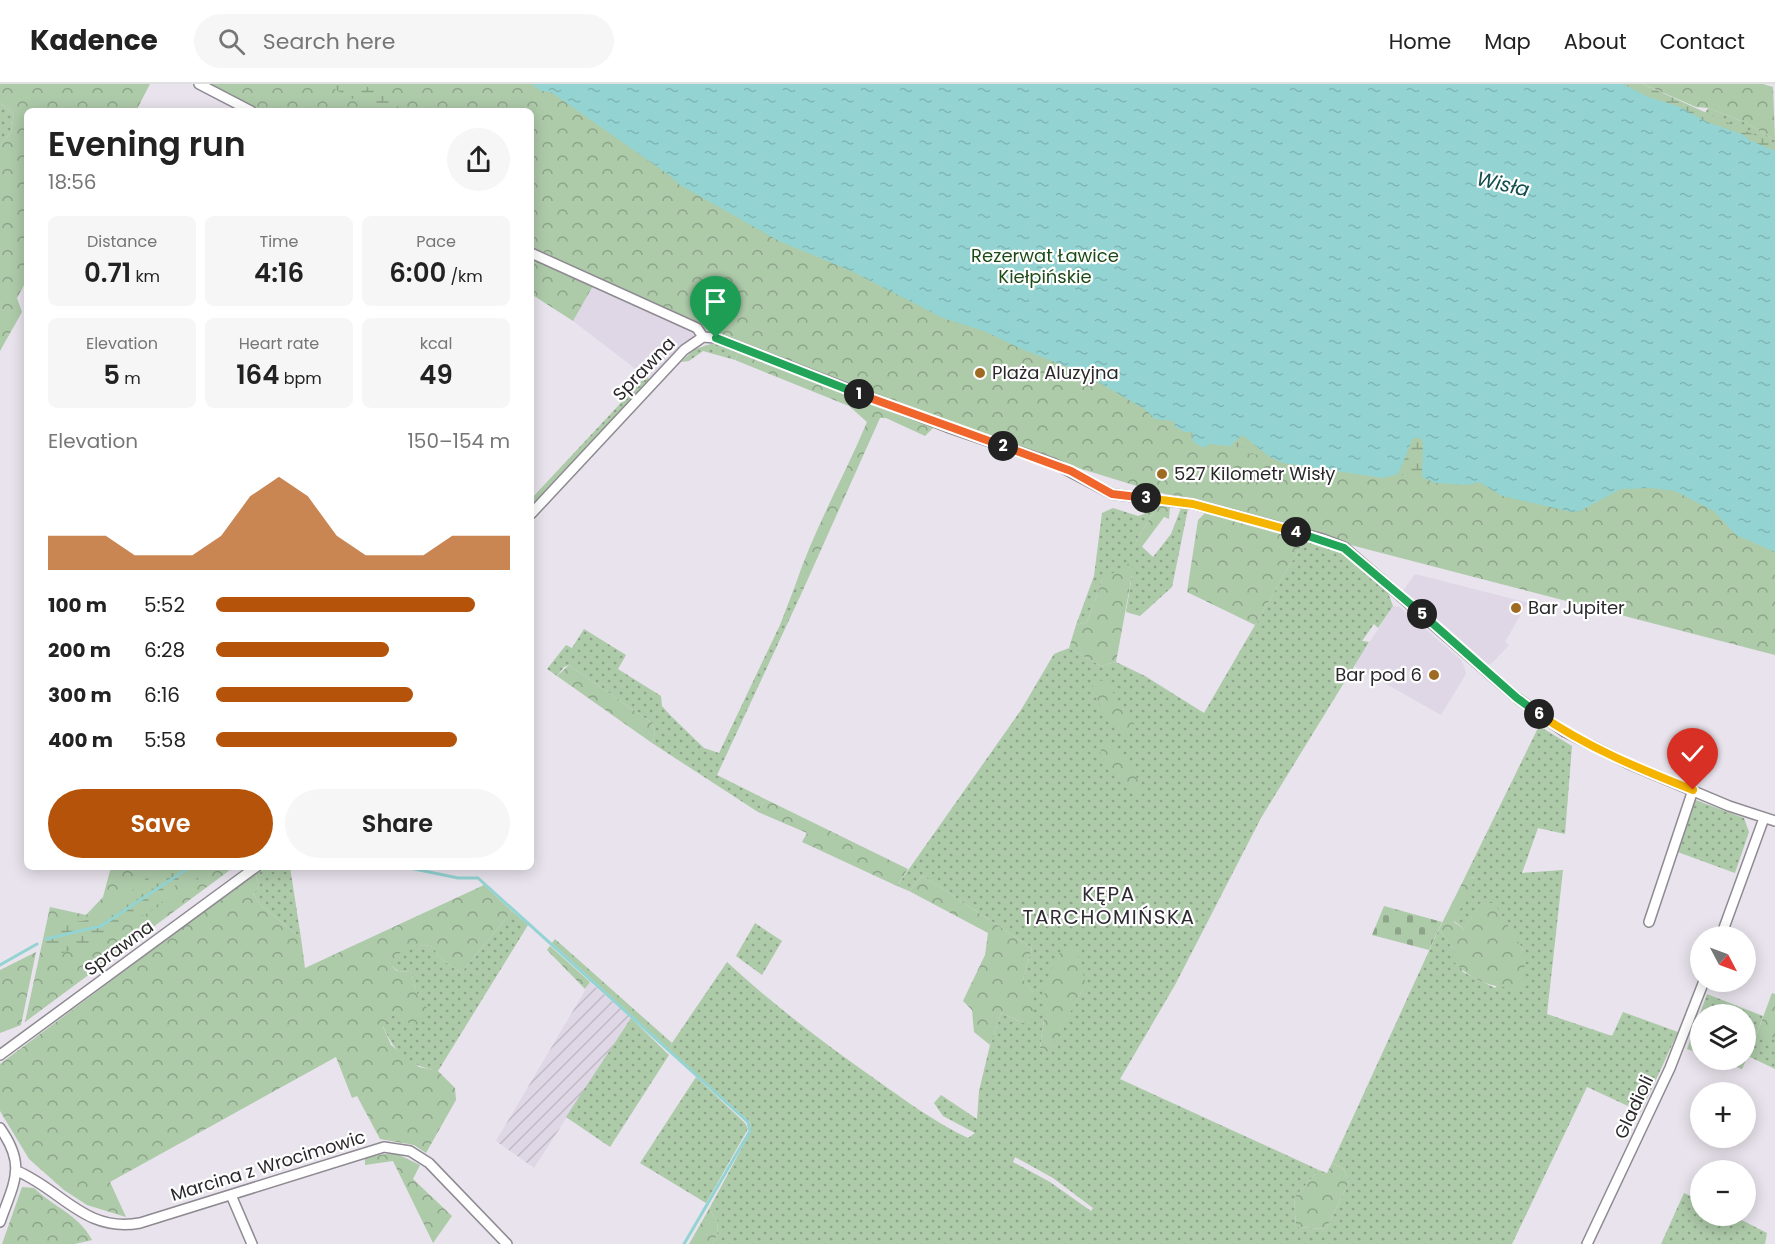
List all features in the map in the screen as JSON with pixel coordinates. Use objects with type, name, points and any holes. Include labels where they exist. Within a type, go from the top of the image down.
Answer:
[{"type":"street","points":[[199,84],[245,108]]},
{"type":"street","points":[[534,254],[697,328],[703,338]]},
{"type":"street","name":"Sprawna","points":[[534,511],[684,350],[703,338],[728,342],[793,369],[1084,477],[1112,494],[1193,504],[1323,539],[1344,548],[1517,698],[1565,732],[1629,764],[1693,790]]},
{"type":"street","points":[[1649,922],[1693,790],[1775,821]]},
{"type":"street","points":[[1725,926],[1764,818]]},
{"type":"street","name":"Sprawna","points":[[0,1055],[252,870]]},
{"type":"street","name":"Gladioli","points":[[1587,1244],[1670,1068],[1700,992]]},
{"type":"street","points":[[0,1128],[17,1161],[17,1171],[0,1222]]},
{"type":"street","name":"Marcina z Wrocimowic","points":[[17,1171],[38,1179],[84,1215],[116,1225],[140,1223],[384,1147],[395,1147],[410,1151],[429,1163],[507,1244]]},
{"type":"street","points":[[231,1195],[252,1244]]},
{"type":"shaded area","points":[[593,286],[695,330],[698,336],[691,339],[650,380],[573,321]]},
{"type":"shaded area","points":[[1415,574],[1529,603],[1505,642],[1509,645],[1488,665],[1403,591]]},
{"type":"shaded area","points":[[1393,606],[1400,607],[1461,660],[1464,666],[1466,674],[1441,715],[1354,666]]},
{"type":"shaded area","points":[[590,982],[631,1018],[534,1168],[496,1141]]},
{"type":"green space","points":[[0,84],[150,84],[138,108],[24,108],[24,285],[17,298],[22,312],[0,351],[0,146],[11,132],[14,114],[0,103]]},
{"type":"green space","name":"Rezerwat Ławice Kiełpińskie","points":[[201,84],[1086,84],[1775,290],[1775,655],[1366,549],[1140,487],[978,437],[655,310],[534,254],[534,108],[245,108]]},
{"type":"green space","points":[[325,84],[362,84],[407,108],[370,108]]},
{"type":"green space","points":[[1613,84],[1643,84],[1768,141],[1775,149],[1775,172]]},
{"type":"green space","points":[[1643,84],[1763,84],[1773,87],[1775,140],[1746,123],[1708,108],[1696,107]]},
{"type":"green space","points":[[0,103],[14,114],[11,132],[0,146]]},
{"type":"green space","points":[[1708,108],[1746,123],[1775,140],[1775,151],[1703,117]]},
{"type":"green space","points":[[534,258],[593,286],[573,321],[534,296]]},
{"type":"green space","points":[[714,343],[740,351],[735,360],[703,351],[689,361],[681,362],[695,349]]},
{"type":"green space","points":[[740,351],[935,426],[925,436],[886,418],[880,418],[803,590],[795,586],[803,565],[867,422],[849,406],[735,360]]},
{"type":"green space","name":"Plaża Aluzyjna","points":[[969,362],[995,371],[990,384],[965,375]]},
{"type":"green space","points":[[646,376],[650,380],[534,505],[534,496]]},
{"type":"green space","points":[[1161,417],[1242,435],[1270,457],[1247,453],[1247,448],[1209,444],[1204,448],[1185,432],[1168,423],[1157,426],[1154,423]]},
{"type":"green space","points":[[1413,438],[1420,438],[1423,442],[1422,477],[1398,474]]},
{"type":"green space","points":[[1148,504],[1158,505],[1136,541],[1153,557],[1171,534],[1181,508],[1188,509],[1172,587],[1140,616],[1126,612],[1132,575],[1102,581],[1087,622],[1076,625],[1094,576],[1102,513],[1113,508],[1138,516],[1144,514]]},
{"type":"green space","points":[[1158,505],[1170,507],[1169,519],[1164,517],[1141,548],[1136,541]]},
{"type":"green space","points":[[1207,511],[1305,539],[1255,625],[1187,592],[1198,520]]},
{"type":"green space","points":[[1305,539],[1346,554],[1387,590],[1393,606],[1378,628],[1374,624],[1362,641],[1369,642],[1261,818],[1175,985],[1120,1079],[1319,1170],[1294,1198],[1296,1227],[1326,1229],[1349,1182],[1344,1169],[1332,1163],[1439,929],[1454,950],[1463,972],[1495,988],[1524,951],[1494,904],[1480,904],[1464,929],[1454,921],[1475,877],[1464,879],[1539,726],[1572,746],[1565,834],[1538,828],[1522,873],[1563,870],[1547,1014],[1612,1036],[1623,1012],[1678,1032],[1641,1112],[1587,1087],[1512,1244],[712,1244],[717,1236],[718,1222],[709,1209],[751,1131],[750,1122],[670,1050],[672,1043],[727,962],[837,1052],[920,1110],[968,1138],[975,1133],[943,1116],[934,1103],[941,1095],[977,1119],[979,1091],[990,1045],[1001,1013],[1024,1023],[1033,992],[1023,979],[1032,948],[923,876],[909,891],[897,886],[1021,710],[1054,654],[1069,648],[1101,666],[1116,662],[1145,676],[1204,713]],"holes":[[[1086,984],[1048,1051],[1040,1048],[1044,1019]],[[1015,1157],[1053,1178],[1093,1208],[1091,1211],[1050,1182],[1013,1162]]]},
{"type":"green space","points":[[1127,563],[1132,566],[1132,575],[1116,662],[1101,666],[1069,648],[1076,625],[1087,622],[1102,581]]},
{"type":"green space","points":[[795,586],[803,590],[717,775],[765,799],[758,812],[652,743],[655,734],[652,723],[569,665],[564,667],[557,676],[547,669],[566,645],[572,648],[584,629],[626,655],[618,669],[661,696],[662,706],[670,715],[704,748],[719,753],[780,625]]},
{"type":"green space","points":[[569,665],[652,723],[655,734],[652,743],[557,676]]},
{"type":"green space","points":[[1095,679],[1106,682],[1135,725],[1123,733],[1102,710],[1092,687]]},
{"type":"green space","points":[[1105,737],[1119,749],[1143,788],[1136,795],[1100,754]]},
{"type":"green space","points":[[765,799],[908,869],[897,886],[802,842],[807,833],[758,812]]},
{"type":"green space","points":[[1693,799],[1744,818],[1749,832],[1735,873],[1675,851]]},
{"type":"green space","points":[[110,870],[230,870],[25,1022],[50,907],[86,915],[103,897]]},
{"type":"green space","points":[[204,870],[197,881],[190,875],[178,882],[158,907],[138,918],[113,924],[93,943],[47,958],[46,941],[64,924],[99,918],[155,871]]},
{"type":"green space","points":[[259,870],[290,870],[301,938],[263,907],[253,895],[259,885],[255,873]]},
{"type":"green space","points":[[255,873],[259,885],[253,895],[263,907],[301,938],[305,968],[484,885],[512,911],[461,973],[440,958],[433,947],[422,945],[401,952],[392,958],[392,966],[397,971],[411,972],[417,994],[429,1011],[415,1028],[395,1012],[383,1027],[391,1045],[419,1067],[438,1071],[455,1088],[456,1100],[426,1153],[414,1145],[380,1139],[357,1096],[352,1098],[336,1057],[110,1182],[126,1217],[87,1205],[64,1190],[29,1159],[0,1111],[0,1064]]},
{"type":"green space","points":[[923,876],[1032,948],[1023,979],[1033,992],[1033,1016],[1024,1023],[1001,1013],[990,1045],[974,1032],[972,1010],[963,1001],[985,955],[988,933],[909,891]]},
{"type":"green space","points":[[1476,877],[1454,922],[1464,929],[1480,903],[1494,903],[1524,951],[1525,983],[1520,988],[1491,985],[1467,973],[1452,960],[1454,950],[1439,929],[1464,879]]},
{"type":"green space","points":[[1384,906],[1442,922],[1429,950],[1372,935]]},
{"type":"green space","points":[[512,911],[528,925],[438,1071],[411,1062],[392,1044],[383,1026],[395,1012],[417,994],[411,972],[398,971],[392,966],[392,958],[411,947],[422,945],[433,947],[440,958],[461,973]]},
{"type":"green space","points":[[755,923],[782,941],[762,975],[736,956]]},
{"type":"green space","points":[[555,939],[672,1043],[670,1050],[552,943]]},
{"type":"green space","points":[[550,946],[590,982],[585,989],[547,950]]},
{"type":"green space","points":[[1063,947],[1076,950],[1086,984],[1048,1052],[1040,1048],[1045,982]]},
{"type":"green space","points":[[36,952],[21,1025],[0,1033],[0,970]]},
{"type":"green space","points":[[1772,993],[1775,994],[1775,1037],[1764,1039],[1756,1036]]},
{"type":"green space","points":[[1707,994],[1732,1004],[1703,1004]]},
{"type":"green space","points":[[1756,1013],[1763,1016],[1756,1036]]},
{"type":"green space","points":[[631,1018],[669,1055],[610,1147],[566,1117]]},
{"type":"green space","points":[[1756,1036],[1775,1037],[1775,1069],[1756,1060]]},
{"type":"green space","points":[[696,1077],[745,1123],[748,1129],[706,1203],[640,1163]]},
{"type":"green space","points":[[397,1154],[420,1165],[413,1179],[452,1216],[433,1243],[393,1161],[365,1165],[365,1157]]},
{"type":"green space","points":[[1332,1163],[1344,1169],[1349,1182],[1326,1229],[1296,1227],[1294,1198],[1319,1170],[1327,1173]]},
{"type":"green space","points":[[22,1187],[34,1188],[66,1212],[80,1224],[92,1240],[75,1244],[2,1244]]},
{"type":"green space","points":[[1684,1193],[1690,1196],[1690,1226],[1753,1226],[1767,1233],[1765,1244],[1661,1244]]},
{"type":"green space","points":[[709,1209],[718,1222],[717,1236],[712,1244],[689,1244]]},
{"type":"water","name":"Rezerwat Ławice Kiełpińskie","points":[[532,84],[1623,84],[1648,97],[1680,107],[1707,122],[1744,135],[1749,140],[1775,151],[1775,552],[1736,535],[1714,511],[1675,491],[1652,488],[1621,489],[1580,511],[1572,512],[1502,496],[1479,482],[1469,485],[1435,483],[1422,477],[1423,442],[1420,438],[1413,438],[1398,474],[1383,478],[1283,463],[1270,457],[1242,435],[1230,446],[1209,444],[1204,448],[1193,442],[1192,432],[1185,432],[1175,427],[1174,421],[1155,419],[1146,410],[1083,373],[1024,350],[984,331],[943,318],[849,270],[779,241],[680,185],[551,92],[541,91]]},
{"type":"waterway","points":[[46,939],[101,926],[185,870]]},
{"type":"waterway","points":[[419,870],[458,878],[478,878],[748,1122],[750,1131],[684,1244]]},
{"type":"waterway","points":[[0,965],[37,944]]},
{"type":"place","name":"Plaża Aluzyjna","points":[[980,373]]},
{"type":"place","name":"527 Kilometr Wisły","points":[[1162,474]]},
{"type":"place","name":"Bar Jupiter","points":[[1516,608]]},
{"type":"place","name":"Bar pod 6","points":[[1434,675]]},
{"type":"district","name":"KĘPA TARCHOMIŃSKA","points":[[1109,906]]},
{"type":"route","points":[[716,338],[947,427],[1055,464],[1084,477],[1112,494],[1193,504],[1323,539],[1344,548],[1517,698],[1565,732],[1629,764],[1693,790]]},
{"type":"water label","name":"Wisła","points":[[1503,184]]}]
